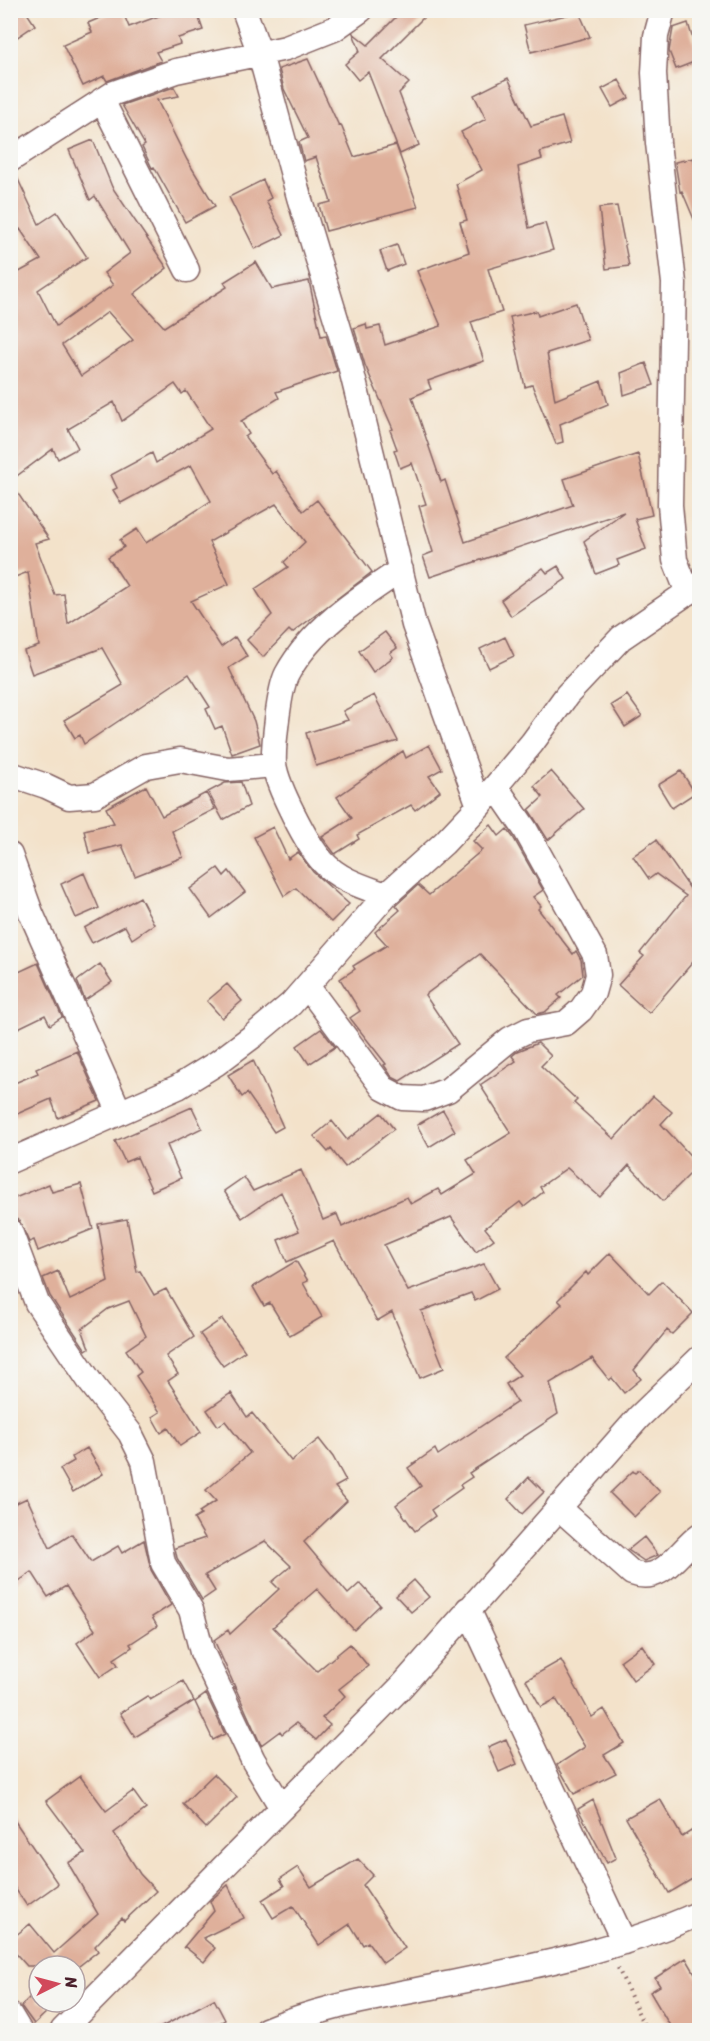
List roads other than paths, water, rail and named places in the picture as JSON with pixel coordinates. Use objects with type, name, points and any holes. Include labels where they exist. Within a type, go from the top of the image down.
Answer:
[{"type":"street","points":[[244,10],[260,54],[298,197],[351,365],[401,570],[429,670],[479,806]]},
{"type":"street","points":[[10,160],[102,100],[176,71],[260,54],[311,40],[334,29],[361,10]]},
{"type":"street","points":[[10,1161],[119,1111],[178,1087],[217,1064],[268,1023],[307,986],[386,895],[444,843],[479,806],[567,695],[621,638],[694,589],[675,560],[670,505],[674,283],[658,143],[654,73],[656,36],[663,10]]},
{"type":"street","points":[[102,100],[187,270]]},
{"type":"street","points":[[386,895],[350,882],[322,862],[293,815],[274,765],[278,716],[287,675],[312,641],[344,609],[401,570]]},
{"type":"street","points":[[10,774],[46,786],[69,797],[95,795],[146,766],[180,760],[228,769],[274,765]]},
{"type":"street","points":[[307,986],[383,1088],[402,1098],[424,1099],[448,1090],[510,1039],[528,1030],[566,1023],[581,1010],[592,993],[598,975],[595,955],[525,829],[496,787]]},
{"type":"street","points":[[10,855],[31,913],[119,1111]]},
{"type":"street","points":[[10,1231],[37,1303],[91,1383],[130,1433],[144,1461],[163,1563],[191,1610],[202,1652],[253,1760],[282,1808]]},
{"type":"street","points":[[63,2031],[402,1686],[639,1417],[699,1358]]},
{"type":"street","points":[[558,1507],[632,1573],[643,1577],[655,1576],[699,1535]]},
{"type":"street","points":[[468,1609],[617,1944]]},
{"type":"street","points":[[266,2031],[334,2006],[561,1960],[617,1944],[699,1913]]},
{"type":"street","points":[[10,2014],[19,2031]]}]
